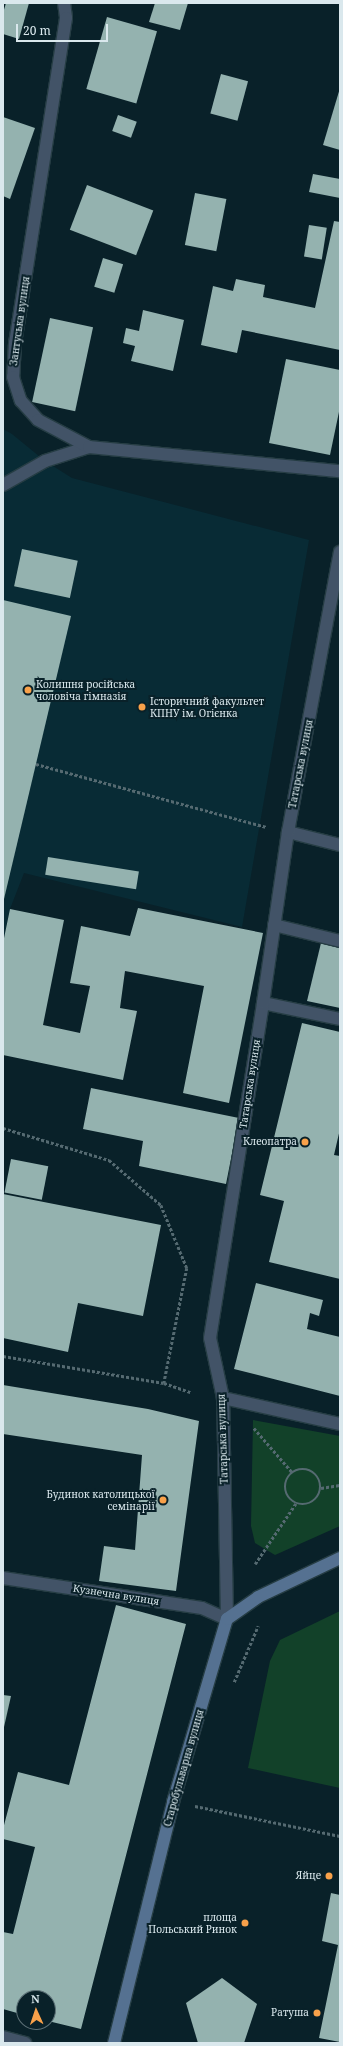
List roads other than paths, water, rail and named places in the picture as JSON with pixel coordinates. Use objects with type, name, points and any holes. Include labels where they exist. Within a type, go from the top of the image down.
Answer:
[{"type":"main road","points":[[227,1619],[258,1597],[340,1558]]},
{"type":"main road","name":"Старобульварна вулиця","points":[[114,2043],[173,1802],[227,1619]]},
{"type":"street","name":"Зантуська вулиця","points":[[64,3],[66,18],[15,343],[13,377],[21,401],[38,420],[89,447],[340,471]]},
{"type":"street","points":[[3,485],[46,461],[89,447]]},
{"type":"street","name":"Татарська вулиця","points":[[227,1619],[223,1398],[210,1338],[263,1003],[288,832],[340,552]]},
{"type":"street","points":[[288,832],[340,845]]},
{"type":"street","points":[[274,925],[340,941]]},
{"type":"street","points":[[263,1003],[340,1020]]},
{"type":"street","points":[[223,1398],[340,1424]]},
{"type":"street","name":"Кузнечна вулиця","points":[[3,1578],[202,1608],[227,1619]]},
{"type":"street","points":[[3,2037],[25,2043]]},
{"type":"place","name":"Колишня російська чоловіча гімназія","points":[[28,690]]},
{"type":"place","name":"Історичний факультет КПНУ ім. Огієнка","points":[[142,707]]},
{"type":"place","name":"Клеопатра","points":[[305,1142]]},
{"type":"place","name":"Будинок католицької семінарії","points":[[163,1500]]},
{"type":"place","name":"Яйце","points":[[329,1876]]},
{"type":"place","name":"площа Польський Ринок","points":[[245,1923]]},
{"type":"place","name":"Ратуша","points":[[317,2013]]}]
